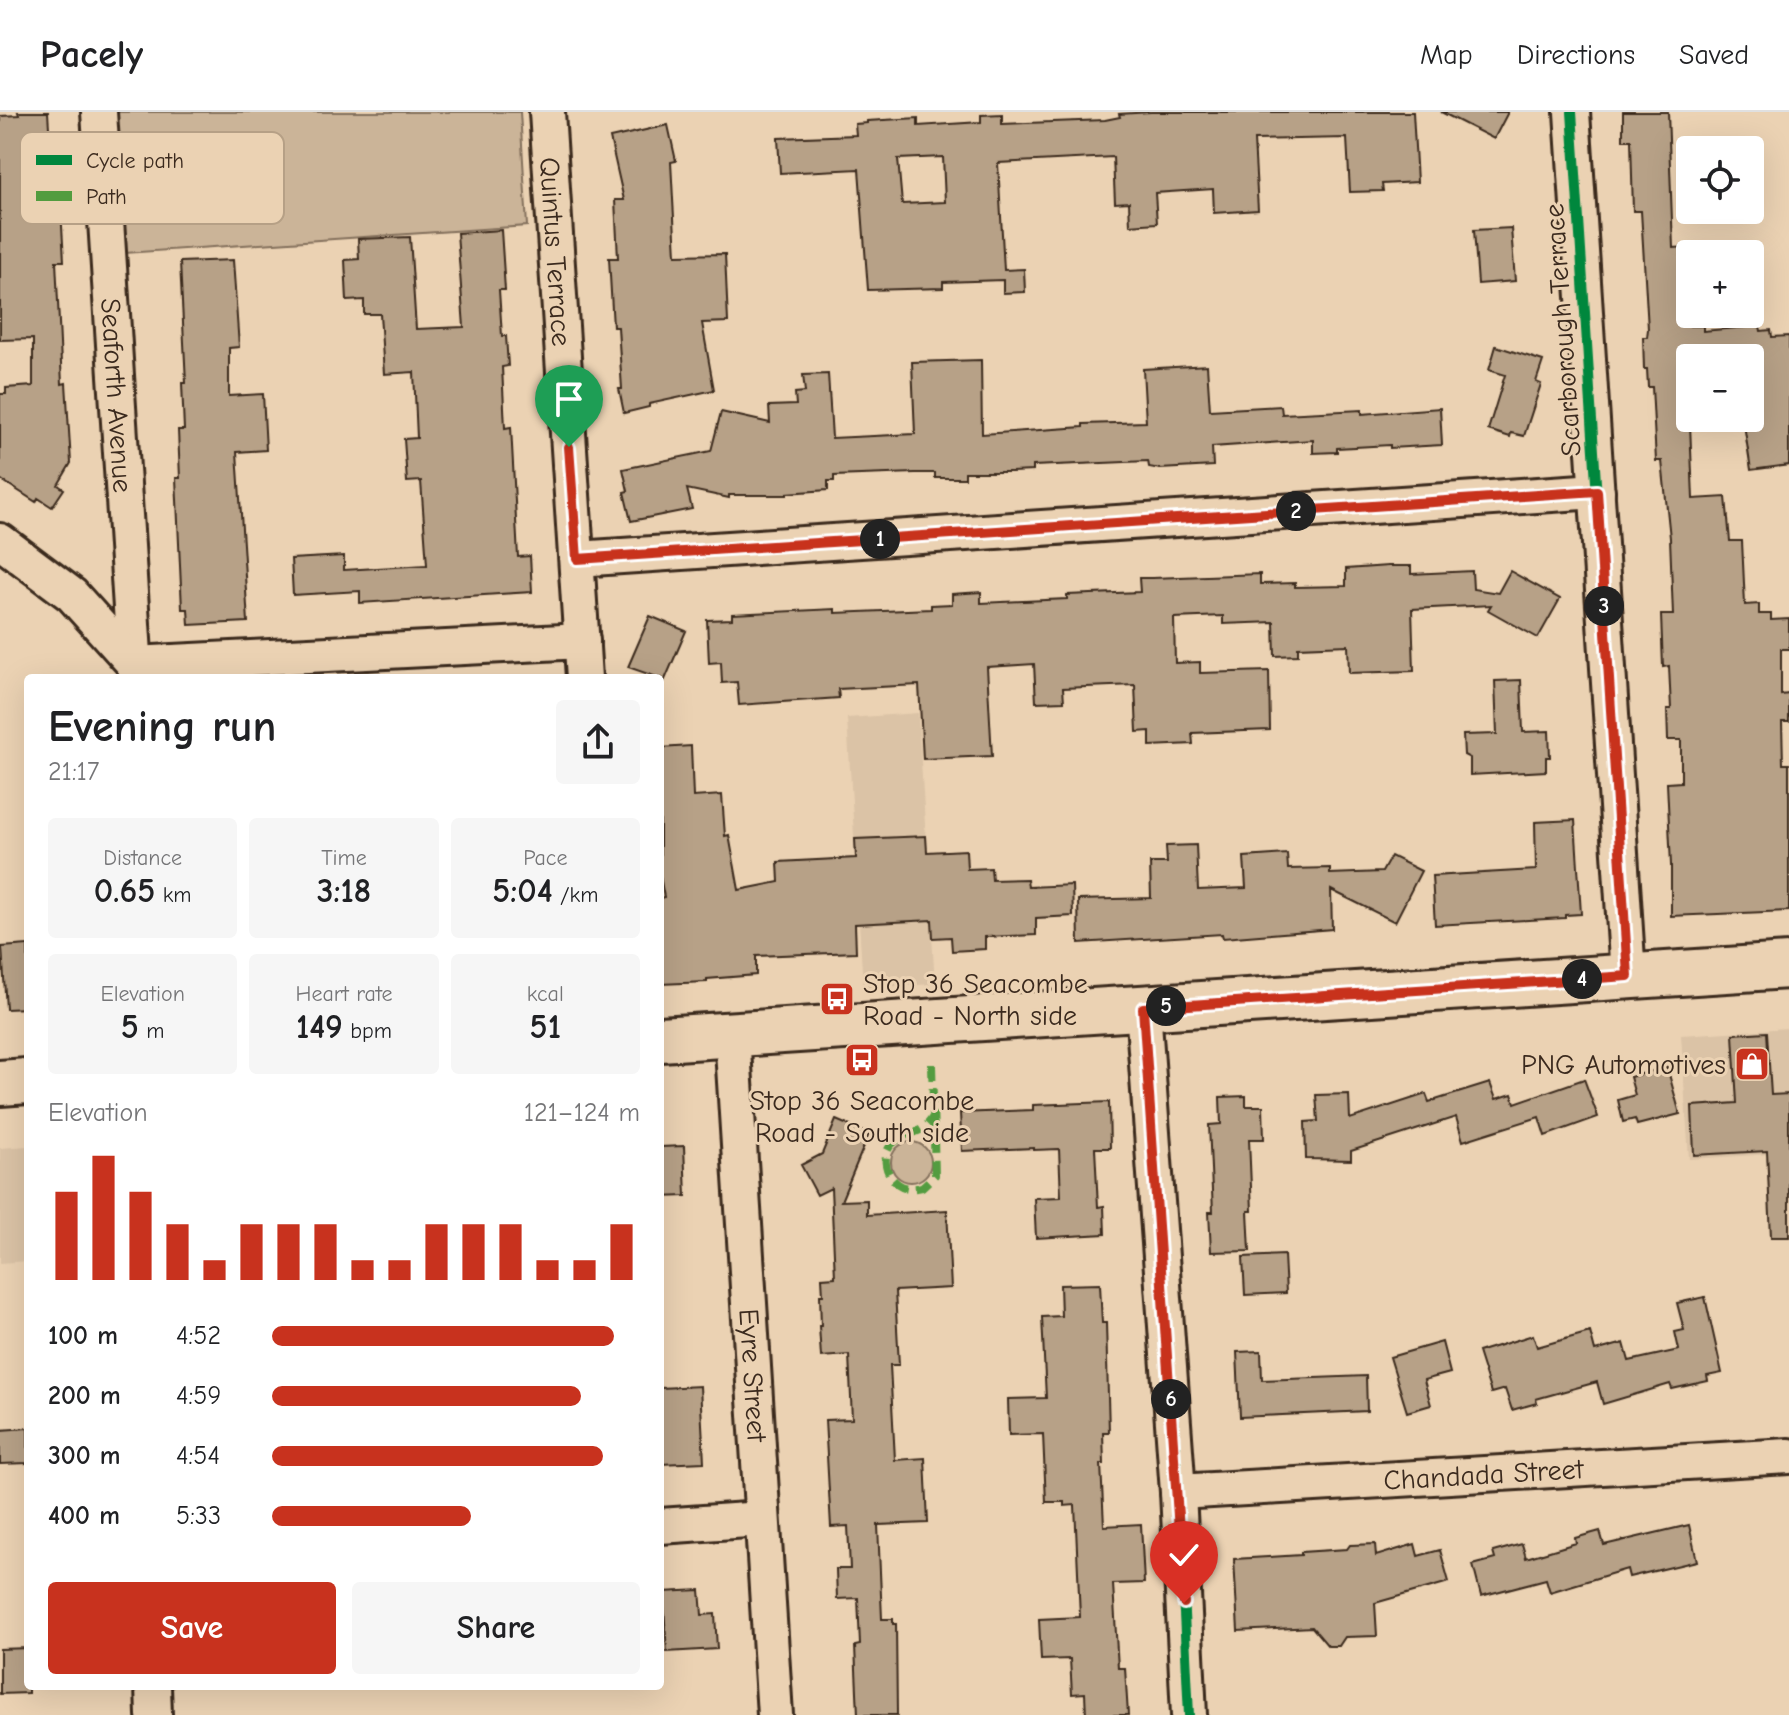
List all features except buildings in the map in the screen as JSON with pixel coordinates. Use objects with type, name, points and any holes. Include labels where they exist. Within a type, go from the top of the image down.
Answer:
[{"type":"main road","points":[[664,1039],[1789,966]]},
{"type":"main road","points":[[0,1083],[24,1081]]},
{"type":"street","name":"Seaforth Avenue","points":[[99,112],[100,132]]},
{"type":"street","name":"Quintus Terrace","points":[[547,112],[584,674]]},
{"type":"street","name":"Scarborough Terrace","points":[[1572,112],[1628,976]]},
{"type":"street","name":"Seaforth Avenue","points":[[106,224],[135,671]]},
{"type":"street","points":[[577,559],[1597,491]]},
{"type":"street","points":[[0,541],[72,595],[135,671],[582,641]]},
{"type":"street","points":[[1143,1008],[1178,1492],[1189,1715]]},
{"type":"street","name":"Eyre Street","points":[[732,1034],[775,1715]]},
{"type":"street","name":"Chandada Street","points":[[1178,1492],[1789,1456]]},
{"type":"street","points":[[664,1526],[762,1519]]},
{"type":"street","points":[[153,1690],[154,1715]]},
{"type":"shaded area","points":[[115,112],[520,112],[527,226],[125,253],[123,224],[284,224],[284,132],[116,132]]},
{"type":"shaded area","points":[[918,713],[935,984],[863,988],[847,718]]},
{"type":"shaded area","points":[[1789,1028],[1789,1153],[1689,1159],[1681,1035]]},
{"type":"shaded area","points":[[911,1142],[925,1148],[931,1162],[925,1176],[911,1182],[897,1176],[891,1162],[897,1148]]},
{"type":"shaded area","points":[[24,1146],[24,1261],[0,1263],[0,1148]]},
{"type":"marked path","points":[[932,1064],[935,1175],[922,1187],[901,1186],[887,1170],[886,1154],[892,1144],[924,1127],[929,1122],[934,1115]]},
{"type":"cycle path","points":[[1572,112],[1628,976]]},
{"type":"cycle path","points":[[577,559],[1597,491]]},
{"type":"cycle path","points":[[1143,1008],[1178,1492],[1189,1715]]},
{"type":"place","name":"Stop 36 Seacombe Road - North side","points":[[837,999]]},
{"type":"place","name":"Stop 36 Seacombe Road - South side","points":[[862,1060]]},
{"type":"place","name":"PNG Automotives","points":[[1752,1064]]},
{"type":"route","points":[[569,447],[577,559],[1597,491],[1628,976],[1143,1008],[1184,1603]]}]
